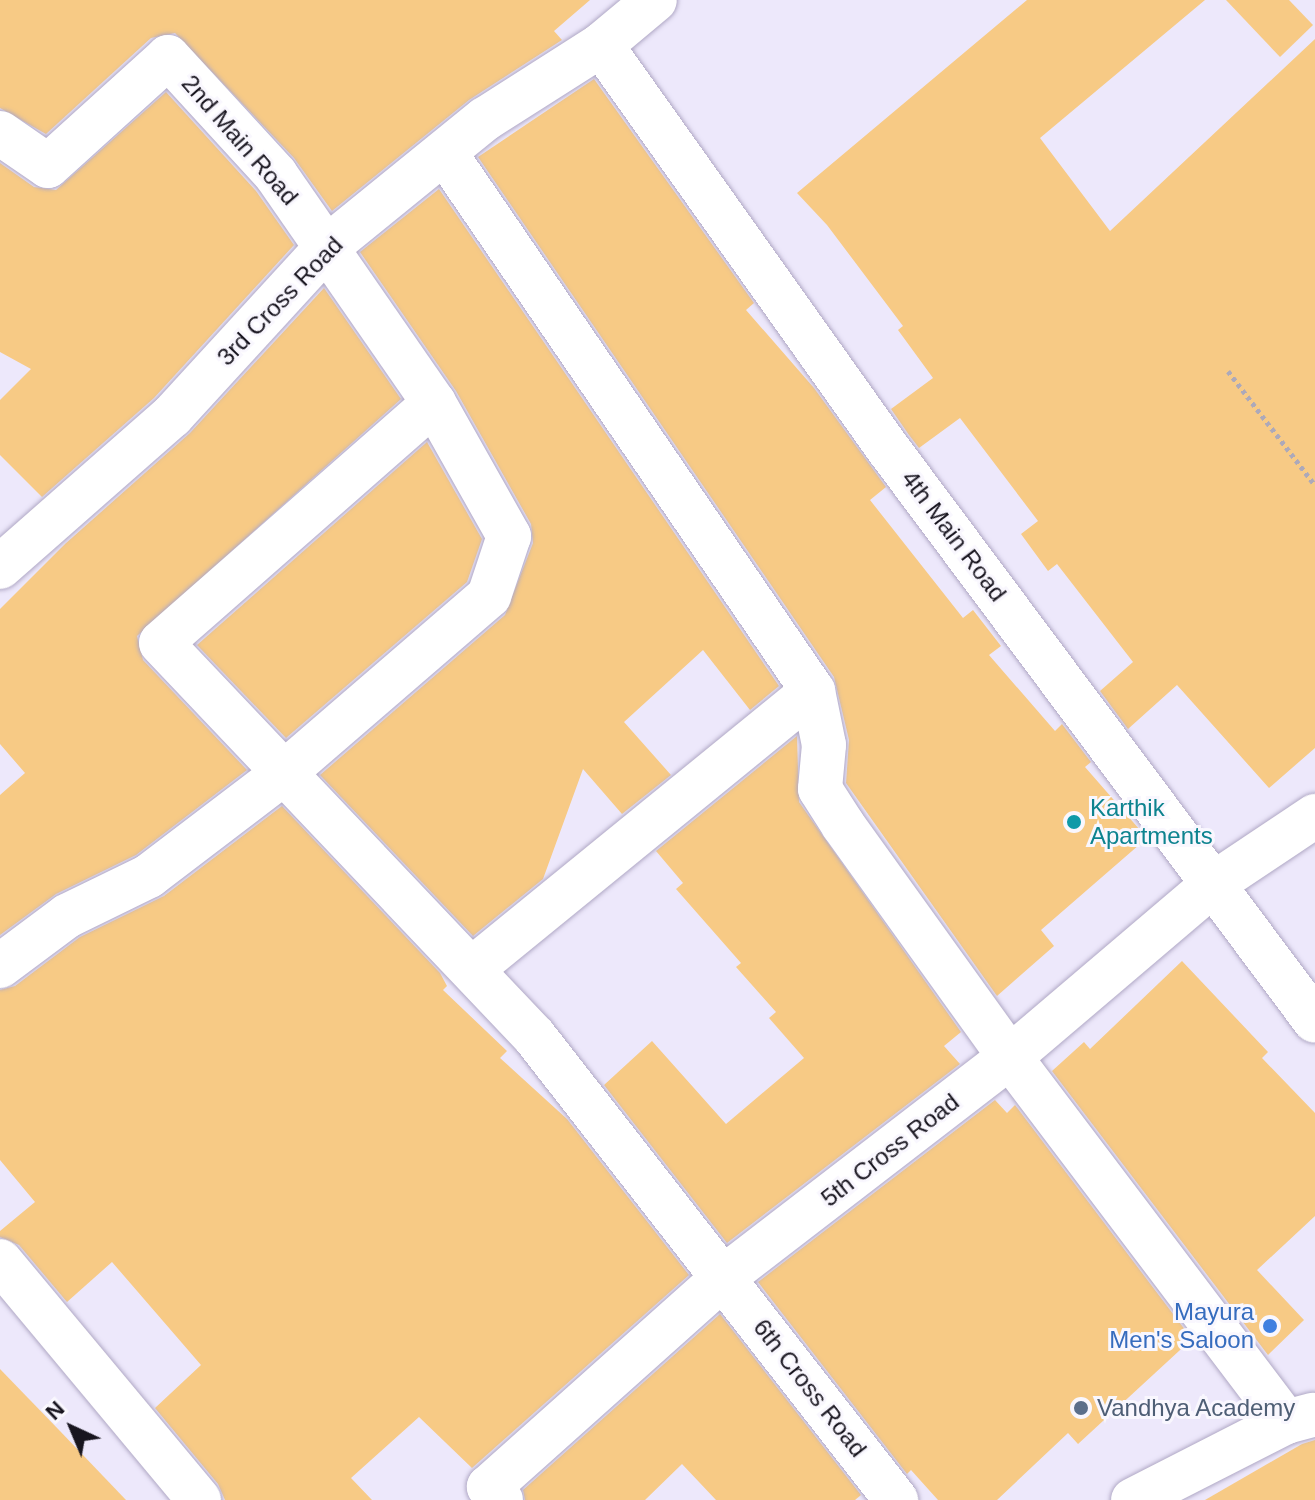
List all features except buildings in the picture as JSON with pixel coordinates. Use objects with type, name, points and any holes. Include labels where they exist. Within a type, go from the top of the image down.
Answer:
[{"type":"street","name":"3rd Cross Road","points":[[0,567],[172,416],[326,248],[485,119],[601,45],[655,0]]},
{"type":"street","name":"4th Main Road","points":[[601,45],[889,450],[1315,1021]]},
{"type":"street","name":"2nd Main Road","points":[[0,133],[48,166],[168,57],[276,175],[326,248]]},
{"type":"street","points":[[445,153],[813,691],[824,745],[820,789],[1010,1057],[1301,1418],[1133,1500]]},
{"type":"street","points":[[0,966],[67,916],[149,876],[284,773],[489,596],[509,536],[434,403],[326,248]]},
{"type":"street","name":"6th Cross Road","points":[[434,403],[161,643],[534,1036],[896,1500]]},
{"type":"street","points":[[472,969],[813,691]]},
{"type":"street","name":"5th Cross Road","points":[[501,1500],[489,1487],[724,1277],[1010,1057],[1213,884],[1315,816]]},
{"type":"street","points":[[0,1261],[199,1500]]},
{"type":"path","points":[[1228,371],[1315,485]]},
{"type":"place","name":"Karthik Apartments","points":[[1074,822]]},
{"type":"place","name":"Mayura Men's Saloon","points":[[1270,1326]]},
{"type":"place","name":"Vandhya Academy","points":[[1081,1408]]}]
